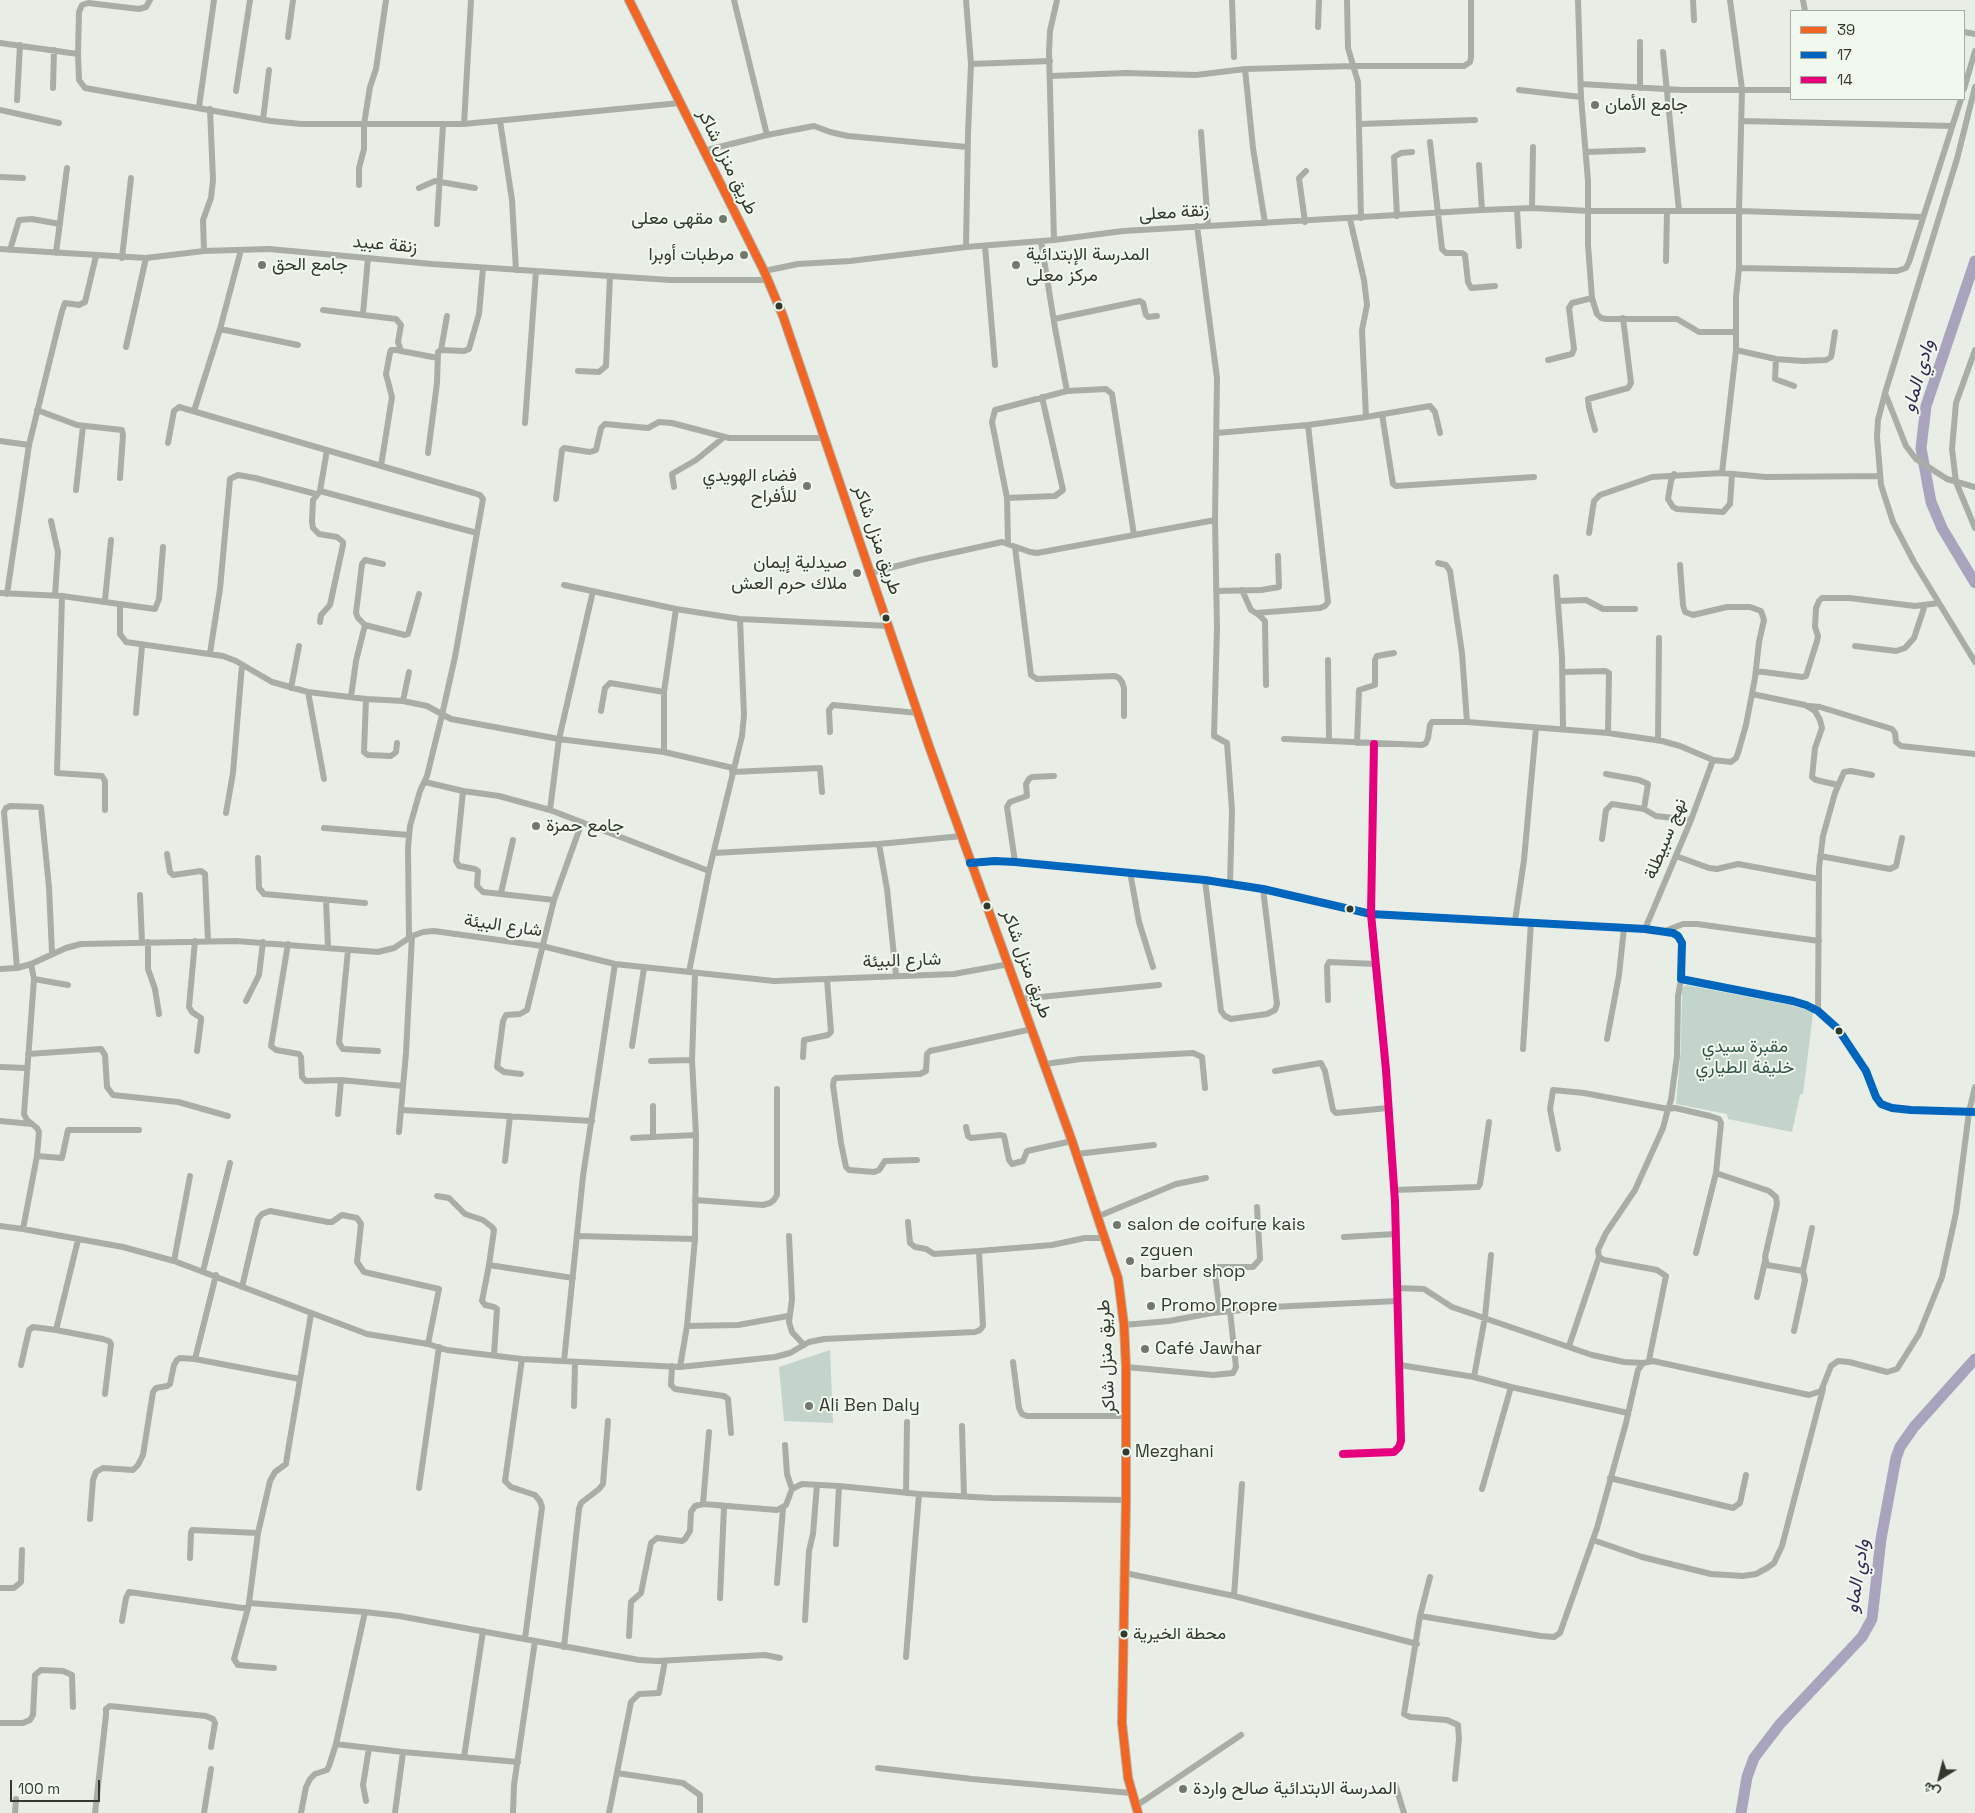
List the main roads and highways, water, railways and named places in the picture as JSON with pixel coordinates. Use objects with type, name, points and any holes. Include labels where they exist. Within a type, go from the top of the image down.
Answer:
[{"type":"main road","name":"طريق منزل شاكر","points":[[629,0],[766,276],[783,316],[970,863],[1045,1064],[1118,1278],[1124,1325],[1126,1367],[1122,1723],[1124,1754],[1131,1793],[1137,1810]]},
{"type":"waterway","name":"وادي الماو","points":[[1975,261],[1926,406],[1921,448],[1931,502],[1942,528],[1975,583]]},
{"type":"waterway","name":"وادي الماو","points":[[1741,1813],[1747,1777],[1754,1758],[1780,1724],[1862,1637],[1872,1619],[1881,1539],[1896,1458],[1900,1447],[1914,1427],[1975,1359]]},
{"type":"place","name":"جامع الأمان","points":[[1595,105]]},
{"type":"place","name":"مقهى معلى","points":[[723,219]]},
{"type":"place","name":"مرطبات أوبرا","points":[[744,255]]},
{"type":"place","name":"جامع الحق","points":[[262,265]]},
{"type":"place","name":"المدرسة الإبتدائية مركز معلى","points":[[1016,265]]},
{"type":"place","name":"فضاء الهويدي للأفراح","points":[[807,486]]},
{"type":"place","name":"صيدلية إيمان ملاك حرم العش","points":[[857,573]]},
{"type":"place","name":"جامع حمزة","points":[[536,826]]},
{"type":"place","name":"salon de coifure kais","points":[[1117,1225]]},
{"type":"place","name":"zguen barber shop","points":[[1130,1261]]},
{"type":"place","name":"Promo Propre","points":[[1151,1306]]},
{"type":"place","name":"Café Jawhar","points":[[1145,1349]]},
{"type":"place","name":"Ali Ben Daly","points":[[809,1406]]},
{"type":"place","name":"Mezghani","points":[[1126,1452]]},
{"type":"place","name":"محطة الخيرية","points":[[1124,1634]]},
{"type":"place","name":"المدرسة الابتدائية صالح واردة","points":[[1183,1789]]},
{"type":"park label","name":"مقبرة سيدي خليفة الطياري","points":[[1745,1057]]}]
